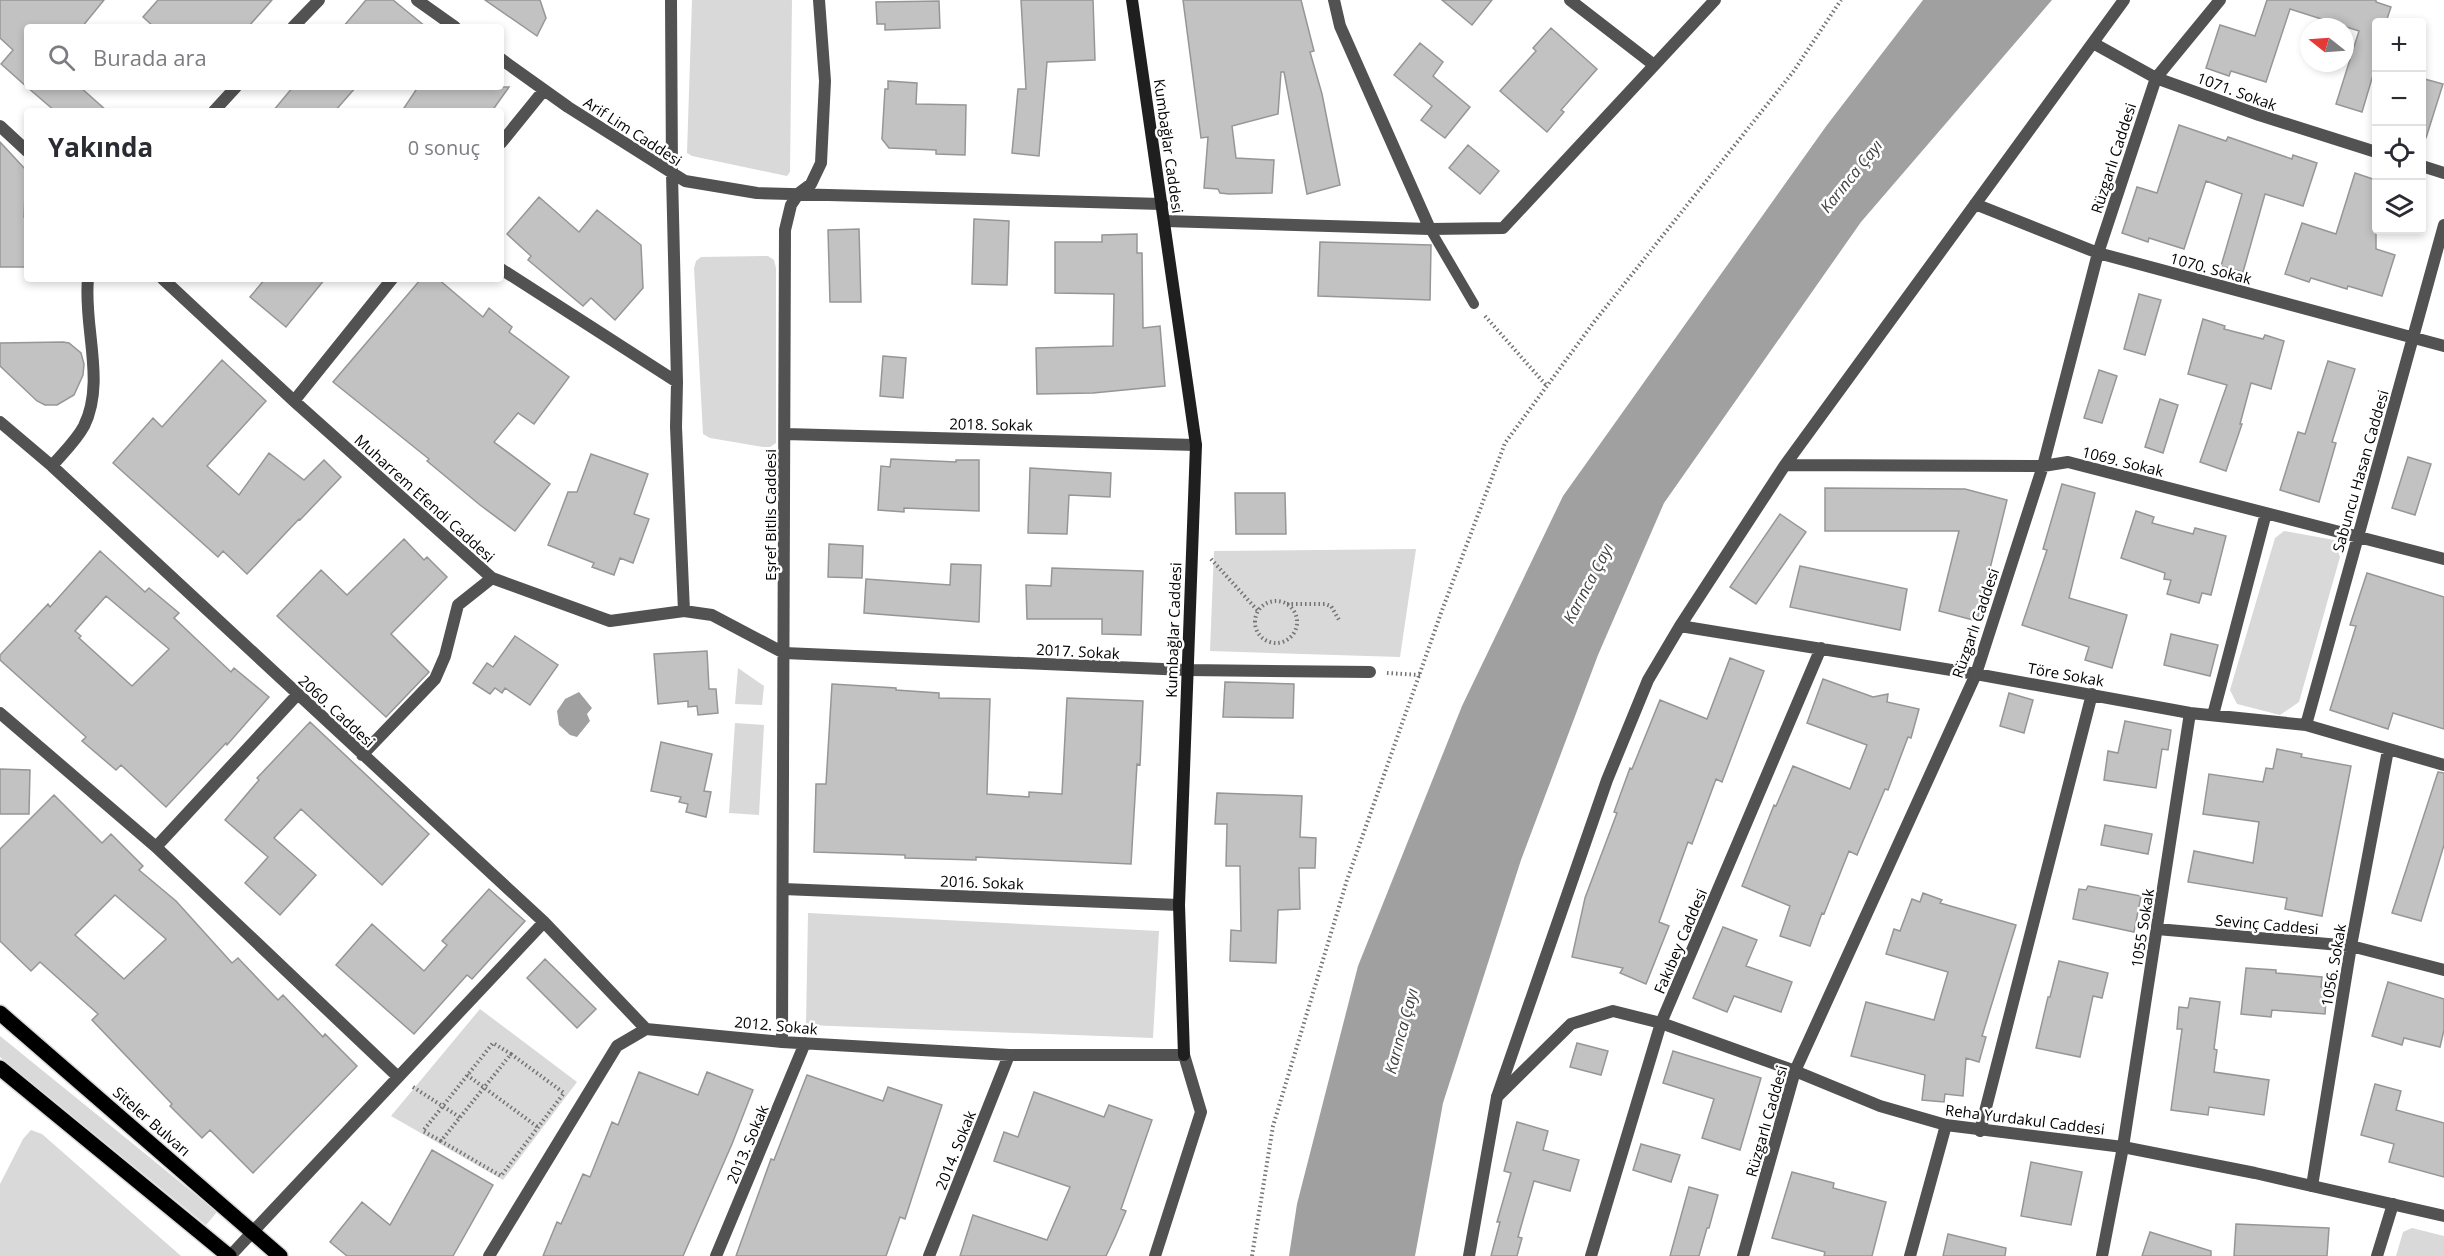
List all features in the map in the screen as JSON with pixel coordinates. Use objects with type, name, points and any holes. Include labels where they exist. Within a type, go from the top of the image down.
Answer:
[{"type":"main road","name":"Kumbağlar Caddesi","points":[[1132,0],[1196,445],[1179,905],[1184,1055]]},
{"type":"main road","name":"Siteler Bulvarı","points":[[0,1013],[280,1256]]},
{"type":"main road","points":[[0,1068],[229,1256]]},
{"type":"street","points":[[296,24],[319,0]]},
{"type":"street","points":[[417,0],[451,24]]},
{"type":"street","points":[[671,0],[676,427],[684,611]]},
{"type":"street","name":"Eşref Bitlis Caddesi","points":[[782,1042],[786,230],[788,212],[799,193],[811,184],[821,163],[825,81],[819,0]]},
{"type":"street","points":[[1334,0],[1340,26],[1430,229]]},
{"type":"street","points":[[1570,0],[1654,65]]},
{"type":"street","points":[[1165,221],[1430,229],[1503,228],[1715,0]]},
{"type":"street","points":[[1469,1256],[1497,1097],[1607,780],[1648,680],[1680,626],[1785,465],[2124,0]]},
{"type":"street","name":"Rüzgarlı Caddesi","points":[[1743,1256],[1795,1071],[1976,674],[2043,466],[2098,253],[2156,78],[2220,0]]},
{"type":"street","name":"1071. Sokak","points":[[2093,42],[2156,78],[2259,116],[2372,151]]},
{"type":"street","name":"Arif Lim Caddesi","points":[[504,61],[544,90],[685,181],[757,193],[1162,204]]},
{"type":"street","points":[[217,108],[233,90]]},
{"type":"street","points":[[504,139],[544,90]]},
{"type":"street","points":[[0,126],[24,148]]},
{"type":"street","points":[[2426,168],[2444,173]]},
{"type":"street","name":"1070. Sokak","points":[[1975,204],[2098,253],[2444,346]]},
{"type":"street","name":"Sabuncu Hasan Caddesi","points":[[2306,725],[2444,225]]},
{"type":"street","points":[[504,271],[677,381]]},
{"type":"street","points":[[52,466],[83,427],[91,407],[93,375],[88,322],[88,282]]},
{"type":"street","name":"Muharrem Efendi Caddesi","points":[[166,282],[294,401],[492,578],[610,621],[684,611],[712,615],[784,653]]},
{"type":"street","points":[[294,401],[390,282]]},
{"type":"street","name":"2060. Caddesi","points":[[0,422],[52,466],[544,922],[646,1029]]},
{"type":"street","name":"2018. Sokak","points":[[785,434],[1196,445]]},
{"type":"street","name":"1069. Sokak","points":[[1785,465],[2043,466],[2068,462],[2444,559]]},
{"type":"street","points":[[2213,715],[2266,513]]},
{"type":"street","points":[[362,754],[435,679],[445,656],[458,605],[492,578]]},
{"type":"street","name":"Töre Sokak","points":[[1680,626],[1976,674],[2190,713],[2306,725],[2444,765]]},
{"type":"street","name":"Fakıbey Caddesi","points":[[1592,1256],[1661,1023],[1821,648]]},
{"type":"street","name":"2017. Sokak","points":[[784,653],[1186,670],[1370,672]]},
{"type":"street","points":[[156,847],[298,694]]},
{"type":"street","points":[[1980,1131],[2092,694]]},
{"type":"street","points":[[0,713],[156,847],[397,1076]]},
{"type":"street","name":"1055 Sokak","points":[[2102,1256],[2123,1147],[2190,713]]},
{"type":"street","name":"1056. Sokak","points":[[2312,1186],[2351,946],[2388,750]]},
{"type":"street","name":"2016. Sokak","points":[[783,889],[1179,905]]},
{"type":"street","points":[[229,1256],[544,922]]},
{"type":"street","name":"Sevinç Caddesi","points":[[2157,929],[2351,946],[2444,970]]},
{"type":"street","name":"Reha Yurdakul Caddesi","points":[[1497,1097],[1571,1024],[1613,1011],[1661,1023],[1795,1071],[1880,1106],[1946,1125],[2123,1147],[2444,1216]]},
{"type":"street","points":[[489,1256],[617,1046],[646,1029]]},
{"type":"street","name":"2012. Sokak","points":[[646,1029],[782,1042],[1009,1055],[1184,1055]]},
{"type":"street","name":"2013. Sokak","points":[[717,1256],[805,1043]]},
{"type":"street","name":"2014. Sokak","points":[[929,1256],[1009,1055]]},
{"type":"street","name":"Kumbağlar Caddesi","points":[[1155,1256],[1201,1112],[1184,1055]]},
{"type":"street","points":[[1910,1256],[1946,1125]]},
{"type":"street","points":[[2377,1256],[2393,1204]]},
{"type":"lane","points":[[1430,229],[1474,303]]},
{"type":"path","points":[[1252,1256],[1273,1126],[1347,880],[1505,443],[1546,385],[1793,72],[1838,2]]},
{"type":"path","points":[[1474,303],[1546,385]]},
{"type":"path","points":[[1192,538],[1259,612]]},
{"type":"path","points":[[1286,604],[1295,614],[1297,621],[1294,634],[1283,642],[1270,642],[1259,634],[1255,621],[1266,604],[1273,602],[1332,606],[1339,620]]},
{"type":"path","points":[[1370,672],[1420,675]]},
{"type":"path","points":[[493,1043],[564,1093],[501,1176],[423,1131],[467,1075],[493,1043]]},
{"type":"path","points":[[441,1141],[511,1054]]},
{"type":"path","points":[[467,1075],[539,1128]]},
{"type":"path","points":[[397,1076],[461,1118]]},
{"type":"shaded area","points":[[692,0],[792,0],[790,172],[787,176],[692,156],[687,153]]},
{"type":"shaded area","points":[[768,256],[774,260],[776,268],[776,443],[770,447],[763,447],[710,438],[703,434],[694,268],[696,261],[701,257]]},
{"type":"shaded area","points":[[2284,531],[2334,540],[2340,557],[2299,702],[2280,715],[2237,704],[2230,690],[2275,538]]},
{"type":"shaded area","points":[[1416,549],[1400,657],[1210,651],[1214,551]]},
{"type":"shaded area","points":[[738,668],[764,686],[762,705],[735,704]]},
{"type":"shaded area","points":[[735,723],[764,725],[759,815],[729,813]]},
{"type":"shaded area","points":[[808,913],[1159,931],[1153,1038],[806,1025]]},
{"type":"shaded area","points":[[480,1009],[577,1082],[503,1180],[391,1116]]},
{"type":"shaded area","points":[[0,1036],[217,1212],[206,1225],[0,1057]]},
{"type":"shaded area","points":[[31,1130],[42,1134],[181,1256],[0,1256],[0,1184],[23,1139]]},
{"type":"shaded area","points":[[2412,1228],[2444,1236],[2444,1256],[2396,1256],[2403,1232]]},
{"type":"water","name":"Karınca Çayı","points":[[1923,0],[2052,0],[1861,222],[1664,503],[1598,655],[1521,860],[1443,1103],[1415,1256],[1289,1256],[1297,1204],[1358,966],[1462,706],[1563,496],[1827,125]]},
{"type":"water","points":[[579,692],[592,708],[587,714],[590,721],[577,737],[570,735],[559,725],[557,711],[565,699]]},
{"type":"building","points":[[0,0],[104,0],[84,24],[24,24],[24,84],[1,64],[13,50],[0,38]]},
{"type":"building","points":[[158,0],[272,0],[251,24],[151,24],[143,17]]},
{"type":"building","points":[[366,0],[393,0],[422,24],[346,24]]},
{"type":"building","points":[[485,0],[540,0],[546,18],[537,36]]},
{"type":"building","points":[[1021,0],[1093,0],[1095,60],[1047,62],[1039,156],[1012,153],[1018,89],[1026,89]]},
{"type":"building","points":[[1183,0],[1301,0],[1314,51],[1310,52],[1322,94],[1340,185],[1307,194],[1284,72],[1281,72],[1278,114],[1232,126],[1236,158],[1274,160],[1272,193],[1229,194],[1220,193],[1218,189],[1204,188],[1208,137],[1201,138]]},
{"type":"building","points":[[1442,0],[1492,0],[1472,25]]},
{"type":"building","points":[[2267,0],[2376,0],[2376,2],[2391,7],[2387,18],[2372,18],[2372,78],[2362,112],[2336,104],[2346,72],[2354,72],[2354,47],[2359,31],[2354,29],[2354,18],[2318,18],[2290,9],[2266,82],[2231,71],[2229,76],[2206,68],[2220,25],[2255,36]]},
{"type":"building","points":[[939,1],[940,28],[885,30],[885,24],[877,24],[876,2]]},
{"type":"building","points":[[1551,28],[1597,69],[1561,110],[1564,112],[1547,132],[1500,91],[1536,51],[1533,48]]},
{"type":"building","points":[[1420,43],[1443,62],[1433,76],[1470,107],[1445,138],[1421,120],[1432,106],[1394,75]]},
{"type":"building","points":[[2426,79],[2443,84],[2426,138]]},
{"type":"building","points":[[888,81],[917,83],[916,104],[966,105],[965,155],[936,154],[936,150],[889,148],[882,139],[885,89],[888,89]]},
{"type":"building","points":[[504,87],[509,87],[494,108],[404,108],[416,90],[504,90]]},
{"type":"building","points":[[30,90],[83,90],[104,108],[52,108]]},
{"type":"building","points":[[290,90],[353,90],[338,108],[276,108]]},
{"type":"building","points":[[2179,125],[2226,141],[2228,137],[2292,159],[2293,155],[2317,163],[2303,206],[2265,194],[2243,272],[2221,266],[2242,194],[2206,181],[2184,249],[2149,238],[2148,242],[2122,233],[2137,187],[2157,193]]},
{"type":"building","points":[[0,142],[24,168],[24,267],[0,267]]},
{"type":"building","points":[[1468,145],[1499,171],[1480,194],[1449,168]]},
{"type":"building","points":[[2355,173],[2372,179],[2372,234],[2376,234],[2376,249],[2395,255],[2382,296],[2348,286],[2347,289],[2311,278],[2309,282],[2285,274],[2302,223],[2336,234]]},
{"type":"building","points":[[539,197],[579,232],[597,210],[641,245],[643,288],[615,320],[591,298],[583,306],[528,260],[531,256],[507,234]]},
{"type":"building","points":[[974,219],[1009,221],[1007,285],[972,284]]},
{"type":"building","points":[[859,229],[861,302],[830,302],[828,230]]},
{"type":"building","points":[[1137,234],[1137,253],[1142,253],[1143,328],[1160,326],[1165,386],[1093,393],[1037,394],[1036,348],[1113,346],[1114,294],[1055,293],[1055,242],[1102,242],[1102,235]]},
{"type":"building","points":[[1320,242],[1431,245],[1430,300],[1318,296]]},
{"type":"building","points":[[262,282],[323,282],[286,327],[250,297]]},
{"type":"building","points":[[418,282],[442,282],[483,317],[489,308],[512,327],[509,332],[569,377],[534,424],[518,413],[494,442],[550,484],[515,531],[480,505],[427,461],[429,459],[333,382]]},
{"type":"building","points":[[2139,294],[2161,300],[2145,355],[2124,349]]},
{"type":"building","points":[[2203,319],[2225,326],[2224,329],[2263,339],[2265,335],[2284,341],[2271,389],[2251,383],[2240,424],[2242,424],[2226,471],[2200,462],[2227,385],[2188,374]]},
{"type":"building","points":[[0,343],[69,343],[81,353],[84,364],[83,375],[74,395],[57,405],[45,405],[37,401],[0,366]]},
{"type":"building","points":[[883,356],[906,358],[903,398],[880,396]]},
{"type":"building","points":[[222,360],[266,401],[207,466],[239,495],[269,453],[304,480],[324,460],[341,477],[247,574],[223,551],[218,557],[113,463],[153,418],[162,427]]},
{"type":"building","points":[[2328,361],[2355,369],[2332,442],[2336,443],[2319,502],[2280,490],[2298,432],[2305,434]]},
{"type":"building","points":[[2099,370],[2117,376],[2102,423],[2084,418]]},
{"type":"building","points":[[2160,399],[2178,405],[2163,453],[2145,447]]},
{"type":"building","points":[[591,454],[648,474],[634,514],[649,519],[633,563],[620,558],[614,575],[592,567],[594,563],[548,545],[568,492],[577,492]]},
{"type":"building","points":[[2408,457],[2431,464],[2415,515],[2392,508]]},
{"type":"building","points":[[891,459],[956,462],[956,460],[979,460],[979,511],[904,508],[904,512],[878,510],[881,466],[890,467]]},
{"type":"building","points":[[1030,468],[1111,473],[1110,497],[1069,495],[1067,534],[1028,533]]},
{"type":"building","points":[[2062,484],[2095,493],[2069,598],[2127,615],[2112,668],[2085,660],[2089,647],[2022,625],[2047,550],[2043,549]]},
{"type":"building","points":[[1825,488],[1965,489],[2007,500],[1977,621],[1939,611],[1959,531],[1825,531]]},
{"type":"building","points":[[1235,493],[1285,493],[1286,534],[1236,534]]},
{"type":"building","points":[[2136,511],[2154,517],[2152,523],[2193,534],[2195,528],[2226,536],[2211,595],[2202,593],[2199,603],[2167,594],[2171,580],[2164,579],[2165,573],[2121,558]]},
{"type":"building","points":[[1780,514],[1806,532],[1756,604],[1730,587]]},
{"type":"building","points":[[404,539],[424,560],[427,557],[447,577],[391,634],[429,672],[386,717],[277,616],[321,570],[347,595]]},
{"type":"building","points":[[829,544],[863,546],[862,578],[828,577]]},
{"type":"building","points":[[100,551],[145,592],[149,588],[179,613],[174,618],[231,672],[234,668],[269,697],[227,745],[226,743],[166,807],[121,765],[116,770],[82,741],[86,737],[0,660],[0,655],[48,604],[50,607]],"holes":[[[106,596],[169,649],[132,686],[79,638],[81,636],[75,631]]]},
{"type":"building","points":[[951,564],[981,565],[979,622],[864,613],[866,579],[950,585]]},
{"type":"building","points":[[1800,566],[1907,589],[1900,630],[1790,607]]},
{"type":"building","points":[[1052,568],[1143,571],[1141,635],[1102,634],[1102,619],[1027,619],[1026,585],[1051,586]]},
{"type":"building","points":[[2367,573],[2444,597],[2444,729],[2393,713],[2388,729],[2330,710],[2356,626],[2350,625]]},
{"type":"building","points":[[2171,634],[2218,645],[2210,676],[2164,665]]},
{"type":"building","points":[[515,636],[558,665],[530,705],[505,688],[502,693],[495,688],[490,694],[473,683],[487,663],[493,667]]},
{"type":"building","points":[[707,651],[709,689],[716,689],[718,713],[698,715],[697,706],[688,707],[688,701],[658,704],[654,654]]},
{"type":"building","points":[[1730,658],[1764,671],[1722,782],[1716,779],[1692,844],[1688,842],[1659,922],[1669,926],[1646,984],[1620,973],[1623,968],[1572,957],[1585,898],[1617,813],[1614,812],[1630,768],[1632,769],[1660,700],[1707,719]]},
{"type":"building","points":[[1823,679],[1873,697],[1888,694],[1887,702],[1919,709],[1911,738],[1908,737],[1888,790],[1885,789],[1857,855],[1849,851],[1810,946],[1780,936],[1790,906],[1742,886],[1774,805],[1776,806],[1793,766],[1850,789],[1867,745],[1807,723]]},
{"type":"building","points":[[1225,682],[1294,684],[1293,718],[1223,717]]},
{"type":"building","points":[[832,684],[939,693],[939,698],[990,699],[987,794],[1029,797],[1029,792],[1062,794],[1067,698],[1143,701],[1131,864],[976,857],[976,860],[905,858],[905,855],[814,852],[816,784],[826,784]]},
{"type":"building","points":[[2009,693],[2033,700],[2024,733],[2000,726]]},
{"type":"building","points":[[2125,721],[2171,730],[2168,750],[2162,749],[2156,788],[2104,780],[2108,751],[2118,753]]},
{"type":"building","points":[[310,722],[429,834],[382,885],[301,809],[274,838],[316,875],[280,915],[245,883],[268,857],[225,820],[259,780],[257,778]]},
{"type":"building","points":[[661,742],[712,754],[704,791],[711,792],[706,817],[686,812],[688,804],[679,802],[681,797],[651,791]]},
{"type":"building","points":[[2277,749],[2302,754],[2301,757],[2351,766],[2322,916],[2285,909],[2287,898],[2188,882],[2194,851],[2253,863],[2259,822],[2203,814],[2209,774],[2263,782],[2266,768],[2273,769]]},
{"type":"building","points":[[0,769],[30,770],[29,814],[0,814]]},
{"type":"building","points":[[2438,772],[2444,773],[2444,845],[2421,921],[2392,913]]},
{"type":"building","points":[[1217,793],[1302,796],[1300,837],[1316,838],[1315,868],[1299,868],[1300,909],[1278,910],[1276,963],[1230,961],[1231,930],[1241,931],[1240,866],[1226,866],[1227,824],[1215,824]]},
{"type":"building","points":[[54,795],[102,843],[111,834],[143,866],[139,870],[176,901],[232,963],[238,958],[278,1000],[283,995],[323,1037],[325,1034],[357,1066],[253,1173],[210,1130],[202,1138],[170,1106],[172,1104],[92,1020],[98,1014],[40,962],[31,971],[0,941],[0,849]],"holes":[[[115,895],[166,939],[124,979],[75,935]]]},
{"type":"building","points":[[2105,825],[2152,834],[2148,854],[2101,845]]},
{"type":"building","points":[[2088,886],[2141,896],[2134,932],[2073,919],[2079,889],[2086,890]]},
{"type":"building","points":[[489,889],[525,921],[472,979],[467,975],[414,1034],[336,965],[372,924],[424,971],[447,945],[442,941]]},
{"type":"building","points":[[1923,893],[1942,900],[1940,903],[2016,925],[1982,1036],[1986,1037],[1979,1062],[1966,1058],[1963,1096],[1945,1094],[1944,1102],[1922,1100],[1925,1075],[1851,1056],[1866,1002],[1934,1020],[1948,972],[1886,954],[1894,929],[1900,931],[1912,899],[1920,902]]},
{"type":"building","points":[[1723,927],[1757,940],[1746,966],[1792,982],[1781,1012],[1734,996],[1727,1012],[1693,998]]},
{"type":"building","points":[[545,959],[596,1009],[577,1028],[527,978]]},
{"type":"building","points":[[2059,961],[2108,973],[2102,998],[2093,996],[2080,1057],[2036,1048]]},
{"type":"building","points":[[2246,968],[2322,977],[2321,987],[2327,987],[2325,1014],[2272,1010],[2271,1017],[2241,1014]]},
{"type":"building","points":[[2388,982],[2444,999],[2444,1030],[2440,1047],[2404,1038],[2402,1045],[2372,1036]]},
{"type":"building","points":[[2190,998],[2220,1002],[2214,1049],[2217,1050],[2214,1072],[2269,1080],[2264,1115],[2209,1107],[2208,1115],[2171,1110],[2182,1029],[2177,1029],[2179,1007],[2188,1008]]},
{"type":"building","points":[[1577,1043],[1608,1051],[1601,1075],[1570,1067]]},
{"type":"building","points":[[1673,1051],[1761,1078],[1740,1150],[1702,1138],[1714,1099],[1663,1083]]},
{"type":"building","points":[[639,1072],[698,1095],[707,1072],[753,1090],[683,1256],[543,1256],[557,1222],[561,1224],[583,1174],[590,1177],[612,1122],[618,1125]]},
{"type":"building","points":[[807,1075],[883,1101],[888,1087],[942,1105],[905,1219],[900,1217],[886,1256],[736,1256],[771,1159],[774,1160]]},
{"type":"building","points":[[2375,1084],[2401,1091],[2396,1110],[2444,1123],[2444,1177],[2389,1162],[2394,1144],[2361,1135]]},
{"type":"building","points":[[1034,1092],[1104,1117],[1109,1105],[1152,1120],[1121,1209],[1126,1211],[1115,1237],[1106,1256],[960,1256],[973,1215],[1047,1240],[1070,1187],[994,1161],[1004,1132],[1018,1137]]},
{"type":"building","points":[[1517,1122],[1548,1131],[1543,1150],[1579,1160],[1570,1191],[1534,1181],[1518,1237],[1522,1238],[1517,1256],[1491,1256],[1500,1222],[1497,1222],[1511,1173],[1504,1171]]},
{"type":"building","points":[[1641,1144],[1680,1155],[1671,1182],[1633,1170]]},
{"type":"building","points":[[432,1150],[493,1185],[453,1256],[347,1256],[330,1242],[362,1202],[390,1225]]},
{"type":"building","points":[[2031,1162],[2082,1172],[2071,1225],[2021,1216]]},
{"type":"building","points":[[1792,1172],[1834,1183],[1833,1188],[1886,1202],[1872,1256],[1824,1256],[1825,1252],[1772,1238]]},
{"type":"building","points":[[1689,1187],[1718,1195],[1709,1228],[1707,1228],[1699,1256],[1670,1256]]},
{"type":"building","points":[[2236,1224],[2329,1228],[2327,1256],[2234,1256]]},
{"type":"building","points":[[2150,1232],[2211,1251],[2211,1256],[2142,1256]]},
{"type":"building","points":[[1948,1234],[2006,1248],[2005,1256],[1943,1256]]}]
